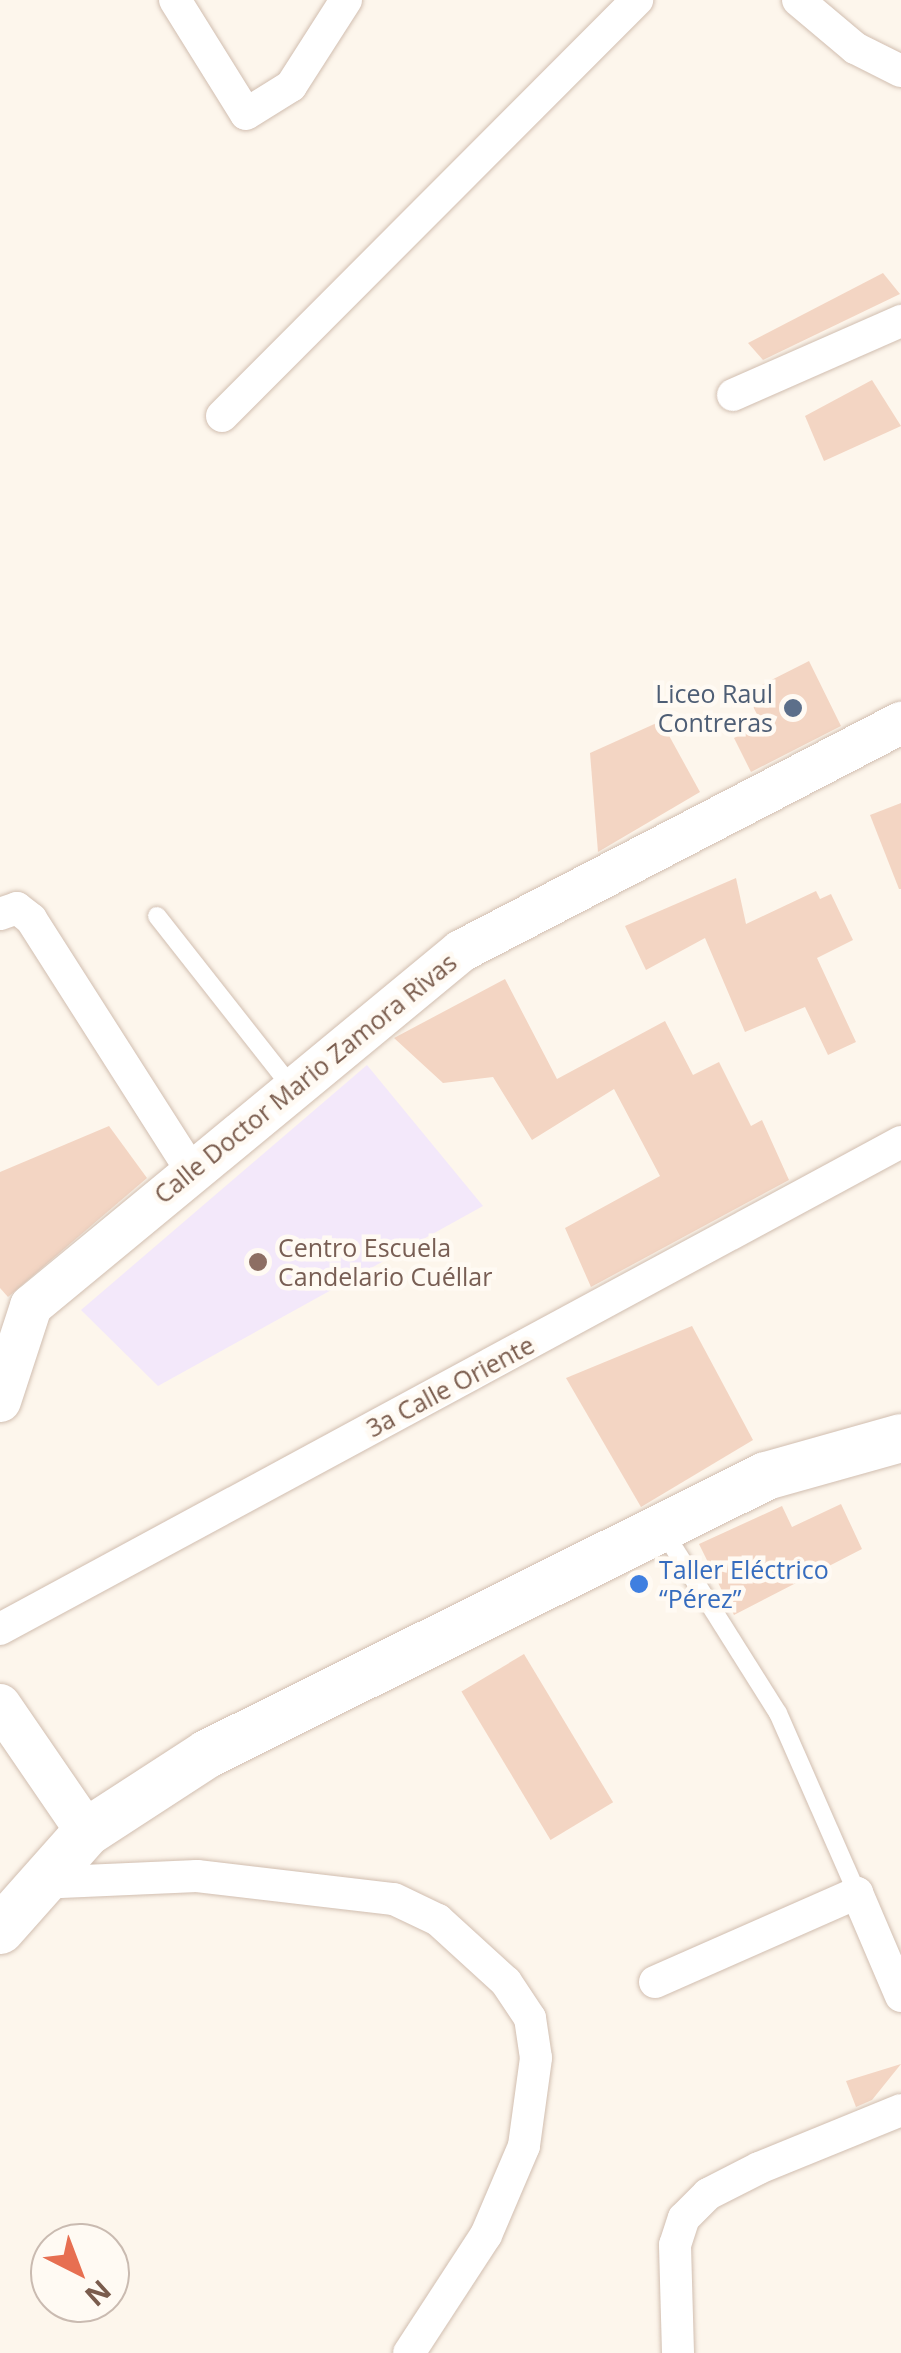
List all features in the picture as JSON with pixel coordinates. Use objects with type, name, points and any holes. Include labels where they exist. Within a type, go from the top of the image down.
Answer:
[{"type":"main road","points":[[0,1930],[87,1832],[207,1754],[660,1526],[784,1470],[901,1438]]},
{"type":"street","points":[[175,0],[246,114],[292,86],[346,0]]},
{"type":"street","points":[[222,416],[637,0]]},
{"type":"street","points":[[798,0],[855,48],[901,71]]},
{"type":"street","points":[[732,395],[901,321]]},
{"type":"street","name":"Calle Doctor Mario Zamora Rivas","points":[[4,1375],[31,1306],[290,1086],[461,951],[901,724]]},
{"type":"street","points":[[0,914],[17,908],[30,919],[190,1170]]},
{"type":"street","name":"3a Calle Oriente","points":[[0,1629],[901,1142]]},
{"type":"street","points":[[0,1705],[87,1832]]},
{"type":"street","points":[[38,1883],[197,1876],[394,1899],[438,1920],[506,1982],[530,2018],[536,2058],[524,2146],[486,2235],[409,2353]]},
{"type":"street","points":[[655,1982],[857,1894],[901,1996]]},
{"type":"street","points":[[678,2353],[676,2245],[684,2218],[708,2194],[760,2168],[901,2110]]},
{"type":"lane","points":[[157,916],[290,1086]]},
{"type":"lane","points":[[660,1526],[778,1713],[857,1894]]},
{"type":"shaded area","name":"Centro Escuela Candelario Cuéllar","points":[[367,1065],[483,1206],[158,1386],[81,1310]]},
{"type":"building","points":[[883,273],[900,294],[763,360],[748,343]]},
{"type":"building","points":[[872,380],[901,426],[824,461],[805,416]]},
{"type":"building","name":"Liceo Raul Contreras","points":[[809,661],[841,726],[751,772],[734,738],[762,724],[746,693]]},
{"type":"building","points":[[661,721],[700,792],[598,852],[590,753]]},
{"type":"building","points":[[901,803],[901,889],[899,889],[870,815]]},
{"type":"building","points":[[736,878],[746,924],[816,891],[820,899],[831,894],[853,940],[817,958],[856,1042],[828,1055],[805,1007],[745,1032],[705,938],[646,970],[625,926]]},
{"type":"building","points":[[505,979],[557,1079],[665,1021],[693,1075],[719,1062],[751,1126],[762,1120],[789,1180],[591,1287],[565,1228],[660,1176],[614,1089],[532,1140],[493,1077],[443,1083],[394,1038]]},
{"type":"building","points":[[109,1126],[147,1178],[8,1297],[0,1288],[0,1172]]},
{"type":"building","points":[[692,1326],[753,1440],[641,1507],[566,1378]]},
{"type":"building","points":[[841,1504],[862,1549],[734,1615],[699,1544],[782,1506],[792,1527]]},
{"type":"building","points":[[524,1654],[613,1802],[551,1840],[461,1692]]},
{"type":"building","points":[[901,2064],[872,2100],[856,2107],[846,2081]]},
{"type":"place","name":"Liceo Raul Contreras","points":[[793,708]]},
{"type":"place","name":"Centro Escuela Candelario Cuéllar","points":[[258,1262]]},
{"type":"place","name":"Taller Eléctrico “Pérez”","points":[[639,1584]]}]
